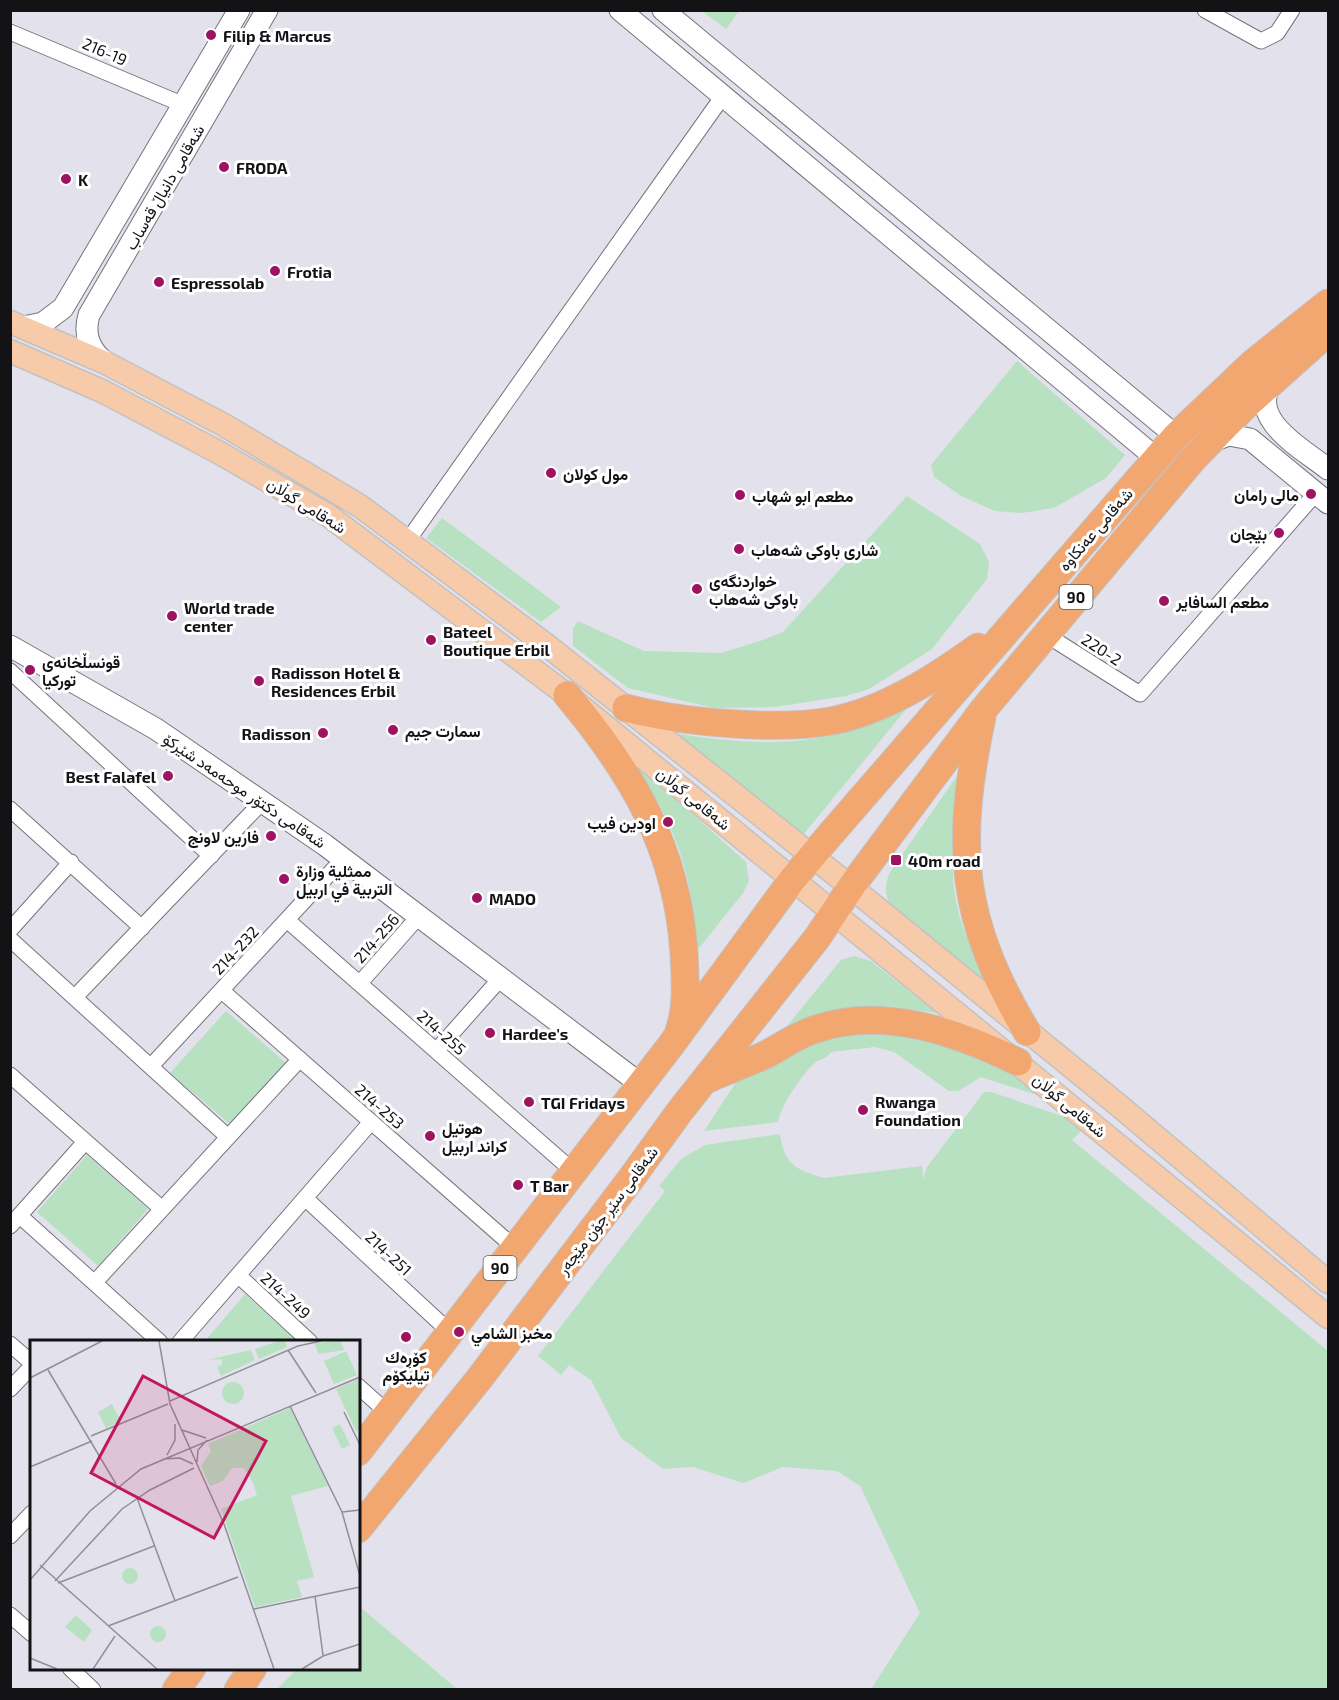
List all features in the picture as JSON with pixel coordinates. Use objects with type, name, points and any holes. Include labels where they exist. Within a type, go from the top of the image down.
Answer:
[{"type":"highway","name":"شەقامی عەنکاوە","points":[[811,858],[1009,626],[1176,436],[1253,363],[1329,303]]},
{"type":"highway","name":"شەقامی عەنکاوە","points":[[851,887],[983,710],[1045,634],[1210,442],[1274,379],[1329,332]]},
{"type":"highway","points":[[626,708],[653,715],[750,724],[831,721],[872,708],[910,690],[955,664],[1009,626]]},
{"type":"highway","points":[[567,694],[630,779],[653,822],[670,869],[682,928],[685,996],[680,1030],[671,1045]]},
{"type":"highway","points":[[983,710],[970,775],[966,871],[972,910],[1000,988],[1027,1032]]},
{"type":"highway","name":"90","points":[[360,1449],[639,1083],[671,1045],[792,880],[811,858]]},
{"type":"highway","name":"شەقامی سێر جۆن مێجەر","points":[[360,1526],[479,1379],[704,1080],[817,938],[851,887]]},
{"type":"highway","points":[[704,1080],[766,1054],[791,1038],[818,1028],[861,1020],[884,1020],[957,1035],[1018,1062]]},
{"type":"highway","points":[[176,1689],[190,1670]]},
{"type":"highway","points":[[238,1689],[252,1670]]},
{"type":"main road","name":"شەقامی گوڵان","points":[[17,324],[106,363],[224,425],[360,506],[405,543],[549,647],[811,858],[851,887],[1329,1281]]},
{"type":"main road","name":"شەقامی گوڵان","points":[[10,351],[114,397],[218,452],[329,516],[567,694],[1329,1317]]},
{"type":"street","name":"شەقامی دانیاڵ قەساب","points":[[17,324],[52,319],[71,296],[239,10]]},
{"type":"street","name":"شەقامی دانیاڵ قەساب","points":[[106,363],[98,357],[88,339],[87,323],[91,312],[267,10]]},
{"type":"street","points":[[620,10],[1156,458]]},
{"type":"street","points":[[663,10],[1176,436]]},
{"type":"street","points":[[1205,10],[1225,17],[1261,41],[1277,33],[1292,10]]},
{"type":"street","name":"216-19","points":[[10,32],[184,105]]},
{"type":"street","points":[[405,543],[723,96]]},
{"type":"street","points":[[71,296],[73,310],[82,314],[91,312]]},
{"type":"street","points":[[1274,379],[1267,390],[1266,410],[1272,423],[1329,469]]},
{"type":"street","points":[[1128,433],[1137,433],[1145,427],[1147,411]]},
{"type":"street","points":[[1267,452],[1265,443],[1268,437],[1274,433],[1284,434]]},
{"type":"street","points":[[1210,442],[1222,436],[1236,435],[1250,439],[1322,498]]},
{"type":"street","name":"220-2","points":[[1045,634],[1140,694],[1322,498]]},
{"type":"street","name":"شەقامی دکتۆر موحەمەد شێرکۆ","points":[[10,646],[156,729],[262,802],[343,859],[639,1083]]},
{"type":"street","points":[[10,671],[211,856]]},
{"type":"street","points":[[75,997],[262,802]]},
{"type":"street","points":[[10,808],[142,928]]},
{"type":"street","name":"214-232","points":[[152,1065],[343,859]]},
{"type":"street","points":[[10,930],[71,862]]},
{"type":"street","name":"214-256","points":[[360,983],[419,916]]},
{"type":"street","name":"214-255","points":[[287,920],[573,1171]]},
{"type":"street","points":[[10,939],[152,1065],[228,1137]]},
{"type":"street","points":[[437,1050],[500,979]]},
{"type":"street","name":"214-253","points":[[222,991],[515,1248]]},
{"type":"street","points":[[96,1281],[300,1059]]},
{"type":"street","points":[[11,1077],[162,1209]]},
{"type":"street","points":[[181,1340],[371,1122]]},
{"type":"street","points":[[85,1142],[15,1221],[96,1281],[159,1340]]},
{"type":"street","name":"214-251","points":[[305,1198],[451,1332]]},
{"type":"street","name":"214-249","points":[[238,1275],[309,1340]]},
{"type":"street","points":[[10,1344],[30,1363]]},
{"type":"street","points":[[10,1389],[30,1367]]},
{"type":"street","points":[[360,1388],[388,1413]]},
{"type":"street","points":[[10,1536],[30,1515]]},
{"type":"street","points":[[10,1615],[30,1632]]},
{"type":"street","points":[[72,1670],[93,1689]]},
{"type":"green space","points":[[702,11],[739,11],[726,29]]},
{"type":"green space","points":[[1017,361],[1125,455],[1106,478],[1054,508],[1022,513],[995,511],[961,496],[934,477],[931,465]]},
{"type":"green space","points":[[907,496],[980,544],[989,562],[987,579],[932,649],[869,689],[846,696],[775,707],[714,708],[628,688],[573,646],[573,628],[578,621],[644,651],[721,653],[783,632]]},
{"type":"green space","points":[[442,518],[561,607],[541,622],[426,538]]},
{"type":"green space","points":[[917,696],[803,835],[673,733],[767,742],[813,739],[860,727]]},
{"type":"green space","points":[[627,755],[746,862],[749,881],[743,893],[696,952],[690,891],[680,853],[665,815]]},
{"type":"green space","points":[[959,773],[953,849],[955,895],[965,934],[993,995],[893,912],[886,892],[890,872]]},
{"type":"green space","points":[[854,956],[871,961],[937,1013],[887,1006],[859,1007],[787,1026],[841,960]]},
{"type":"green space","points":[[226,1011],[286,1063],[232,1126],[170,1073]]},
{"type":"green space","points":[[875,1026],[999,1057],[1043,1097],[981,1077],[958,1091],[949,1091],[894,1052],[875,1047],[831,1052],[816,1062],[793,1090],[783,1107],[778,1122],[704,1131],[744,1070],[819,1036]]},
{"type":"green space","points":[[984,1092],[991,1092],[1065,1117],[1081,1131],[1072,1140],[1328,1351],[1328,1689],[871,1689],[920,1613],[860,1486],[837,1471],[783,1467],[743,1483],[693,1467],[663,1469],[621,1438],[591,1380],[569,1365],[561,1375],[538,1356],[665,1191],[659,1186],[681,1159],[705,1145],[780,1134],[788,1159],[799,1168],[814,1175],[824,1178],[922,1166],[923,1179],[927,1167]]},
{"type":"green space","points":[[87,1155],[148,1209],[98,1266],[37,1212]]},
{"type":"green space","points":[[245,1294],[295,1340],[206,1340]]},
{"type":"green space","points":[[360,1607],[457,1689],[277,1689],[296,1670],[360,1670]]},
{"type":"place","name":"Filip & Marcus","points":[[211,35]]},
{"type":"place","name":"FRODA","points":[[224,167]]},
{"type":"place","name":"K","points":[[66,179]]},
{"type":"place","name":"Frotia","points":[[275,271]]},
{"type":"place","name":"Espressolab","points":[[159,282]]},
{"type":"place","name":"مول كولان","points":[[551,473]]},
{"type":"place","name":"مالى رامان","points":[[1311,494]]},
{"type":"place","name":"مطعم ابو شهاب","points":[[740,495]]},
{"type":"place","name":"بێجان","points":[[1279,533]]},
{"type":"place","name":"شاری باوکی شەھاب","points":[[739,549]]},
{"type":"place","name":"خواردنگەی باوکی شەھاب","points":[[697,589]]},
{"type":"place","name":"مطعم السافایر","points":[[1164,601]]},
{"type":"place","name":"World trade center","points":[[172,616]]},
{"type":"place","name":"Bateel Boutique Erbil","points":[[431,640]]},
{"type":"place","name":"قونسڵخانەی تورکیا","points":[[30,670]]},
{"type":"place","name":"Radisson Hotel & Residences Erbil","points":[[259,681]]},
{"type":"place","name":"سمارت جیم","points":[[393,730]]},
{"type":"place","name":"Radisson","points":[[323,733]]},
{"type":"place","name":"Best Falafel","points":[[168,776]]},
{"type":"place","name":"اودين فيب","points":[[668,822]]},
{"type":"place","name":"فارین لاونج","points":[[271,836]]},
{"type":"place","name":"40m road","points":[[896,860]]},
{"type":"place","name":"ممثلية وزارة التربية في اربيل","points":[[284,879]]},
{"type":"place","name":"MADO","points":[[477,898]]},
{"type":"place","name":"Hardee's","points":[[490,1033]]},
{"type":"place","name":"TGI Fridays","points":[[529,1102]]},
{"type":"place","name":"Rwanga Foundation","points":[[863,1110]]},
{"type":"place","name":"هوتيل كراند اربيل","points":[[430,1136]]},
{"type":"place","name":"T Bar","points":[[518,1185]]},
{"type":"place","name":"مخبز الشامي","points":[[459,1332]]},
{"type":"place","name":"كۆرِەك تيليكۆم","points":[[406,1337]]}]
